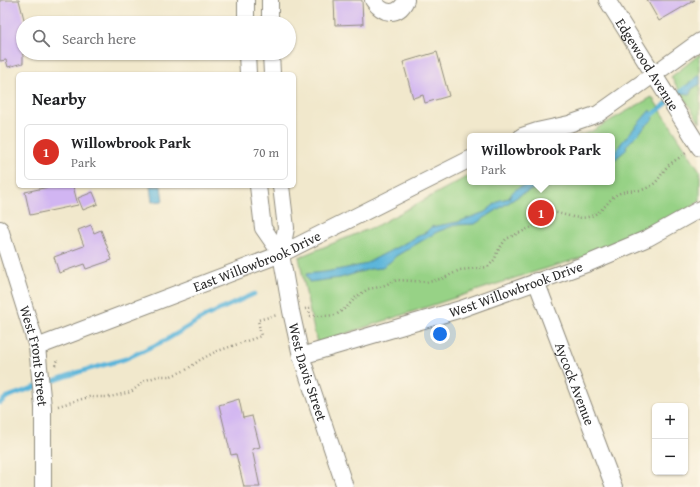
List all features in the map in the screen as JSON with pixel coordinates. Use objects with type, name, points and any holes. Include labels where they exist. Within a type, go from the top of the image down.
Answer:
[{"type":"street","points":[[246,0],[246,16]]},
{"type":"street","points":[[270,0],[270,16]]},
{"type":"street","points":[[373,0],[380,8],[387,12],[397,11],[403,7],[406,0]]},
{"type":"street","name":"Edgewood Avenue","points":[[607,0],[653,76],[699,147]]},
{"type":"street","points":[[532,133],[569,124],[598,114],[700,41]]},
{"type":"street","points":[[247,60],[248,72]]},
{"type":"street","points":[[271,60],[272,72]]},
{"type":"street","name":"East Willowbrook Drive","points":[[37,347],[281,254],[467,161]]},
{"type":"street","name":"West Davis Street","points":[[258,188],[263,228],[281,254]]},
{"type":"street","name":"West Davis Street","points":[[281,188],[286,228],[281,254],[291,311],[301,356],[345,487]]},
{"type":"street","name":"West Willowbrook Drive","points":[[301,356],[461,310],[648,238],[700,209]]},
{"type":"street","name":"West Front Street","points":[[0,229],[37,347],[47,366],[50,404],[43,487]]},
{"type":"street","name":"Aycock Avenue","points":[[536,281],[614,487]]},
{"type":"path","points":[[50,404],[57,406],[89,397],[110,397],[131,392],[146,380],[159,376],[171,376],[186,370],[215,352],[261,336],[258,320],[291,311],[309,308],[310,316],[336,314],[347,307],[356,297],[368,289],[380,287],[398,280],[429,282],[444,278],[460,270],[488,267],[495,259],[497,252],[506,239],[532,227],[548,213],[553,212],[580,218],[595,215],[603,209],[610,200],[620,193],[643,189],[655,183],[667,167],[699,147]]},
{"type":"path","points":[[47,366],[58,360]]},
{"type":"green space","points":[[700,54],[700,123],[671,77]]},
{"type":"green space","points":[[652,97],[700,171],[700,201],[650,237],[518,277],[317,343],[299,257],[376,226],[467,177],[467,185],[615,185],[615,133],[586,133]]},
{"type":"water","points":[[700,75],[700,84],[692,89],[690,94],[681,93],[680,90]]},
{"type":"water","points":[[650,110],[654,118],[626,146],[627,149],[615,159],[615,152],[622,142]]},
{"type":"water","points":[[557,185],[531,190],[522,194],[475,224],[455,225],[437,232],[396,256],[381,268],[370,269],[340,278],[309,282],[306,274],[363,265],[426,232],[431,227],[458,222],[485,212],[500,200],[509,198],[515,190],[525,186]]},
{"type":"water","points":[[150,188],[161,188],[163,201],[152,202]]},
{"type":"building","points":[[0,0],[19,0],[23,16],[16,16],[16,60],[23,60],[23,63],[8,67],[6,60],[0,61]]},
{"type":"building","points":[[334,0],[362,0],[363,24],[335,25]]},
{"type":"building","points":[[647,0],[695,0],[659,21]]},
{"type":"building","points":[[437,52],[449,96],[425,103],[423,95],[413,98],[403,62]]},
{"type":"building","points":[[44,188],[74,188],[78,205],[30,215],[25,192]]},
{"type":"building","points":[[93,192],[98,204],[83,210],[78,198]]},
{"type":"building","points":[[91,225],[94,233],[101,230],[112,260],[86,269],[84,264],[59,273],[54,257],[84,246],[78,230]]},
{"type":"building","points":[[239,399],[243,418],[252,416],[260,447],[252,449],[260,487],[244,487],[236,454],[231,455],[219,405]]},
{"type":"waterway","points":[[649,118],[685,88]]},
{"type":"waterway","points":[[0,403],[7,397],[21,392],[79,372],[125,359],[166,340],[206,316],[254,294]]},
{"type":"place","name":"Willowbrook Park","points":[[541,213]]}]
